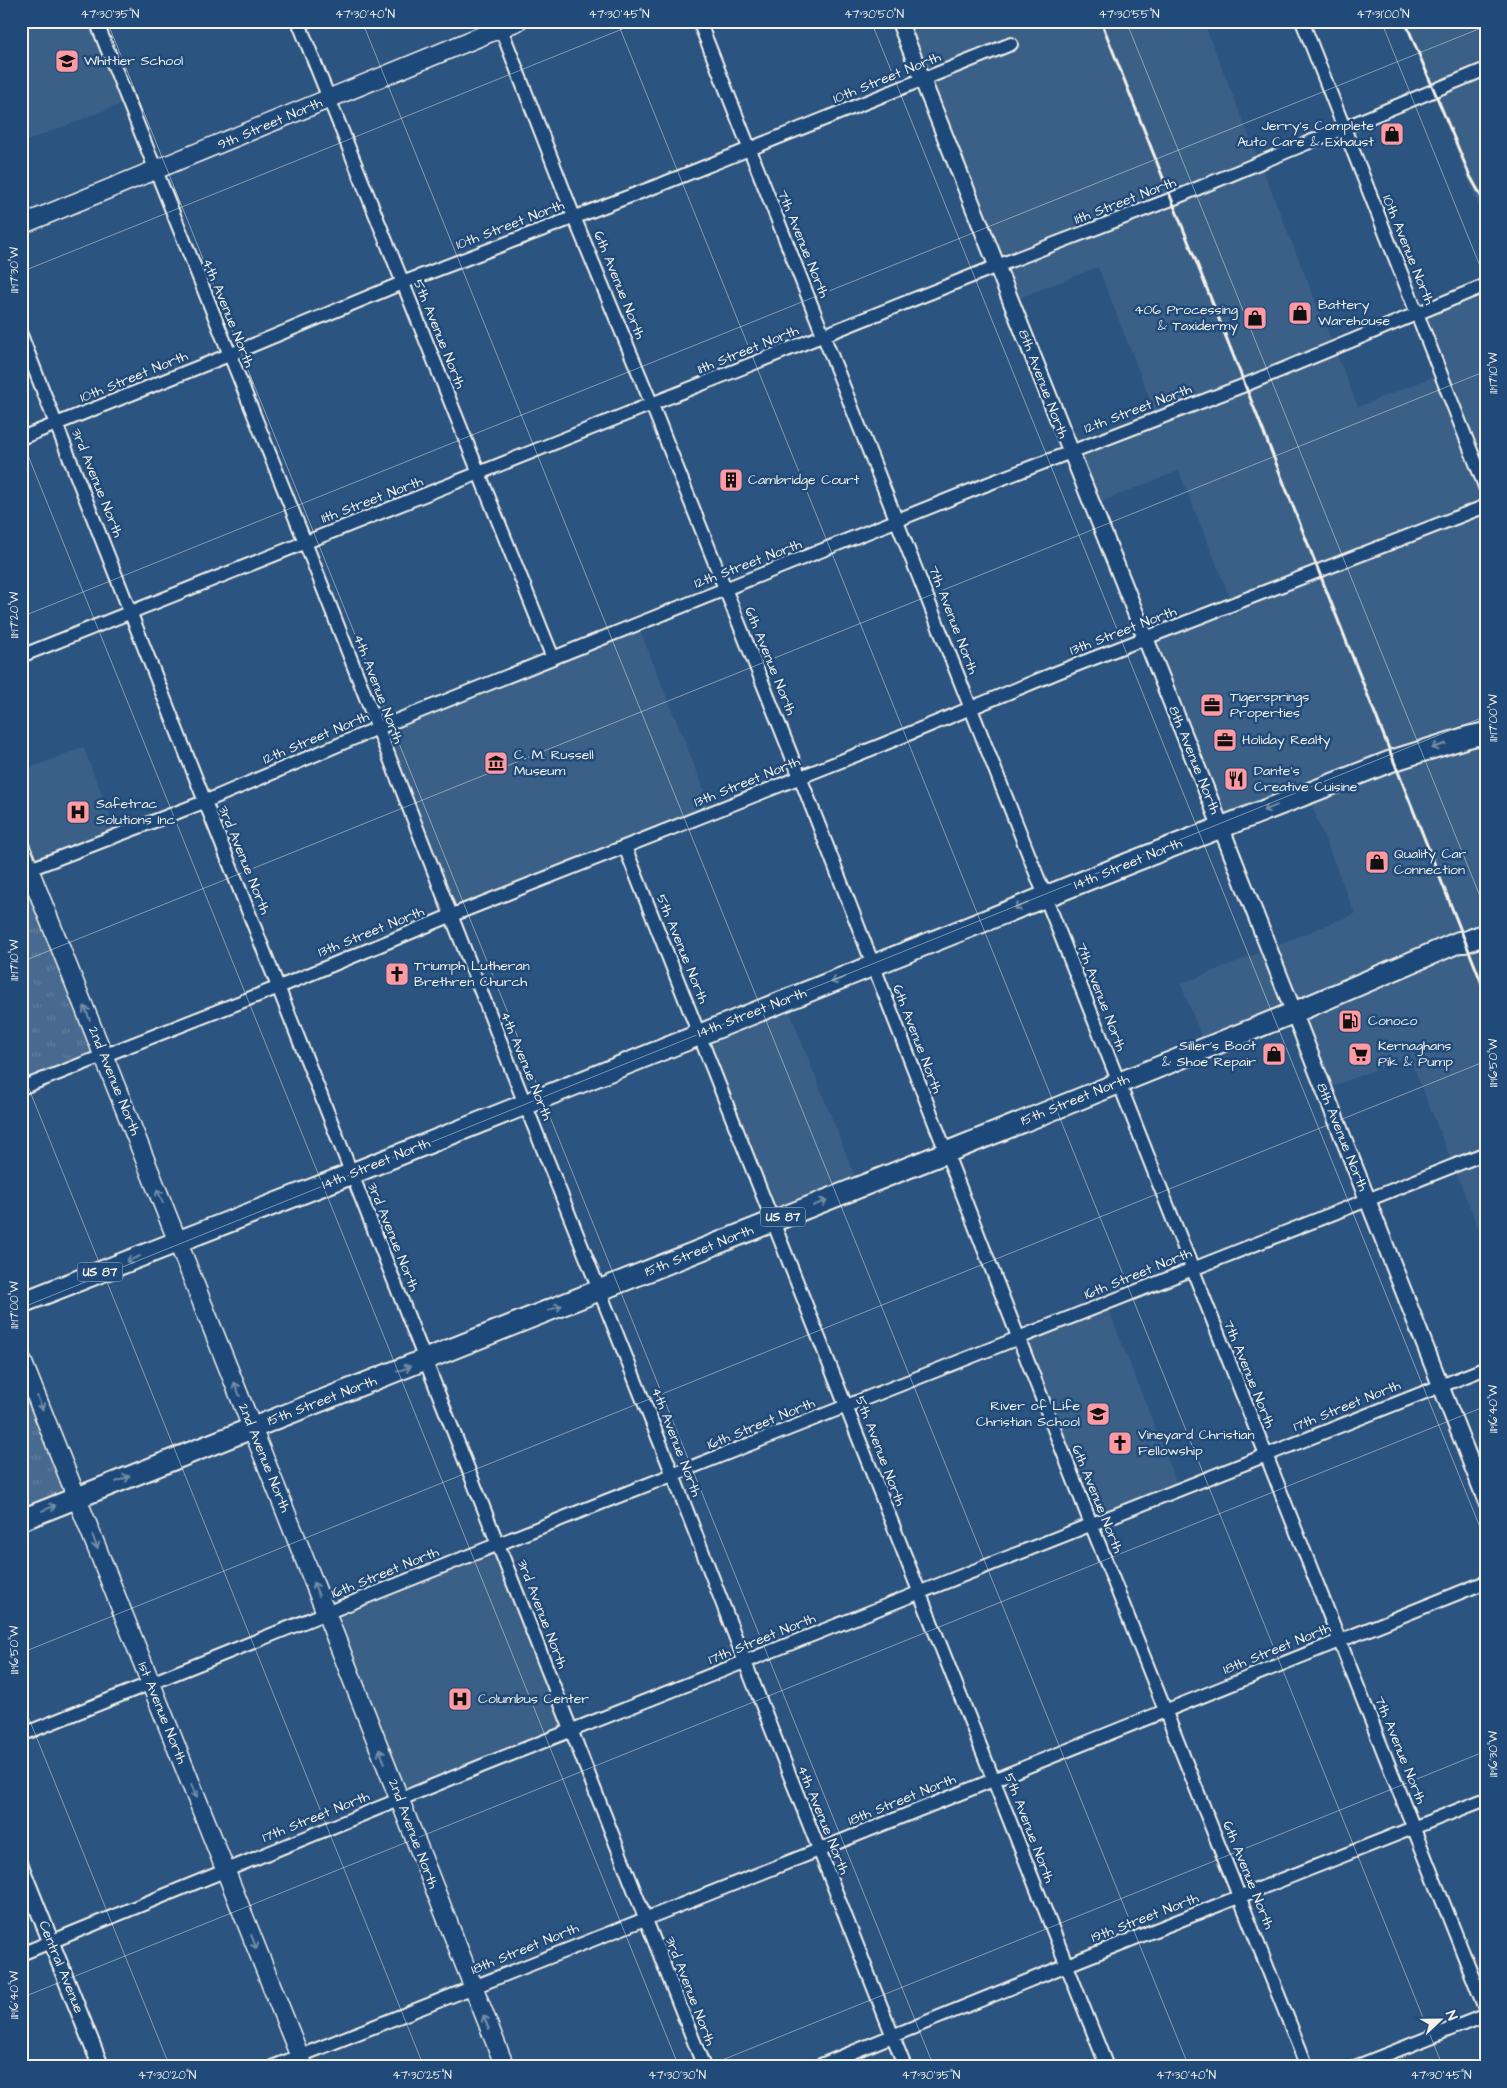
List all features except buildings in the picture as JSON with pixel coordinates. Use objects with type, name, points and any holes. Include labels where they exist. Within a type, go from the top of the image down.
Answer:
[{"type":"main road","name":"9th Street North","points":[[21,225],[329,99],[499,24],[518,21]]},
{"type":"main road","name":"14th Street North","points":[[21,1303],[351,1174],[1221,827],[1394,760],[1486,733]]},
{"type":"main road","name":"2nd Avenue North","points":[[21,849],[25,871],[104,1056],[505,2067]]},
{"type":"main road","name":"15th Street North","points":[[21,1520],[945,1153],[1293,1013],[1459,942],[1465,942],[1486,934]]},
{"type":"main road","name":"1st Avenue North","points":[[21,1358],[302,2061]]},
{"type":"street","name":"4th Avenue North","points":[[96,21],[305,542],[450,916],[673,1474],[905,2067]]},
{"type":"street","name":"5th Avenue North","points":[[298,21],[553,658]]},
{"type":"street","name":"7th Avenue North","points":[[699,21],[1486,2011]]},
{"type":"street","name":"8th Avenue North","points":[[898,21],[1146,638],[1486,1501]]},
{"type":"street","name":"10th Avenue North","points":[[1302,21],[1486,489]]},
{"type":"street","name":"6th Avenue North","points":[[499,24],[574,217],[652,405],[800,777],[945,1153],[1307,2067]]},
{"type":"street","name":"10th Street North","points":[[21,438],[229,355],[402,283],[749,149],[1011,44]]},
{"type":"street","name":"11th Street North","points":[[21,656],[997,266],[1172,199],[1486,69]]},
{"type":"street","name":"12th Street North","points":[[25,871],[204,802],[378,728],[725,589],[1070,452],[1245,385],[1486,285]]},
{"type":"street","name":"3rd Avenue North","points":[[21,335],[704,2067]]},
{"type":"street","name":"13th Street North","points":[[21,1088],[279,987],[450,916],[971,707],[1486,506]]},
{"type":"street","name":"5th Avenue North","points":[[626,846],[847,1406],[918,1593],[994,1779],[1107,2067]]},
{"type":"street","name":"16th Street North","points":[[21,1735],[673,1474],[1486,1153]]},
{"type":"street","name":"17th Street North","points":[[21,1954],[400,1799],[1486,1368]]},
{"type":"street","name":"18th Street North","points":[[272,2067],[302,2061],[472,1986],[819,1850],[1340,1639],[1486,1582]]},
{"type":"street","name":"19th Street North","points":[[816,2067],[1066,1964],[1486,1799]]},
{"type":"street","name":"Central Avenue","points":[[21,1868],[102,2067]]},
{"type":"street","points":[[1355,2067],[1486,2015]]},
{"type":"shaded area","name":"Whittier School","points":[[21,21],[96,21],[128,101],[21,143]]},
{"type":"shaded area","points":[[899,21],[1203,21],[1358,407],[1440,374],[1417,314],[1486,285],[1486,1247],[1409,1056],[1324,1090],[1293,1013],[1206,1048],[1181,984],[1355,914],[1307,794],[1221,827],[1146,638],[1233,605],[1179,471],[1092,505],[1070,452],[1157,417],[1098,267],[1011,301]]},
{"type":"shaded area","points":[[1405,21],[1486,21],[1486,225],[1433,91]]},
{"type":"shaded area","points":[[637,623],[713,812],[450,916],[378,728]]},
{"type":"shaded area","points":[[83,747],[118,835],[29,869],[21,849],[21,772]]},
{"type":"shaded area","points":[[785,1000],[859,1187],[773,1221],[699,1034]]},
{"type":"shaded area","name":"River of Life Christian School","points":[[1106,1303],[1179,1489],[1091,1524],[1018,1338]]},
{"type":"shaded area","name":"Columbus Center","points":[[499,1545],[572,1731],[400,1799],[326,1613]]},
{"type":"green space","points":[[21,872],[104,1056],[21,1088]]},
{"type":"green space","points":[[21,1358],[77,1497],[21,1519]]},
{"type":"railway","points":[[1101,21],[1486,994]]},
{"type":"railway","points":[[1405,21],[1470,176],[1486,205]]},
{"type":"place","name":"Whittier School","points":[[67,61]]},
{"type":"place","name":"Jerry's Complete Auto Care & Exhaust","points":[[1392,134]]},
{"type":"place","name":"Battery Warehouse","points":[[1300,313]]},
{"type":"place","name":"406 Processing & Taxidermy","points":[[1255,318]]},
{"type":"place","name":"Cambridge Court","points":[[731,480]]},
{"type":"place","name":"Tigersprings Properties","points":[[1212,705]]},
{"type":"place","name":"Holiday Realty","points":[[1225,740]]},
{"type":"place","name":"C. M. Russell Museum","points":[[496,763]]},
{"type":"place","name":"Dante's Creative Cuisine","points":[[1236,779]]},
{"type":"place","name":"Safetrac Solutions Inc","points":[[78,812]]},
{"type":"place","name":"Quality Car Connection","points":[[1377,862]]},
{"type":"place","name":"Triumph Lutheran Brethren Church","points":[[397,974]]},
{"type":"place","name":"Conoco","points":[[1350,1021]]},
{"type":"place","name":"Siller's Boot & Shoe Repair","points":[[1274,1054]]},
{"type":"place","name":"Kernaghans Pik & Pump","points":[[1360,1054]]},
{"type":"place","name":"River of Life Christian School","points":[[1098,1414]]},
{"type":"place","name":"Vineyard Christian Fellowship","points":[[1120,1443]]},
{"type":"place","name":"Columbus Center","points":[[460,1699]]}]
